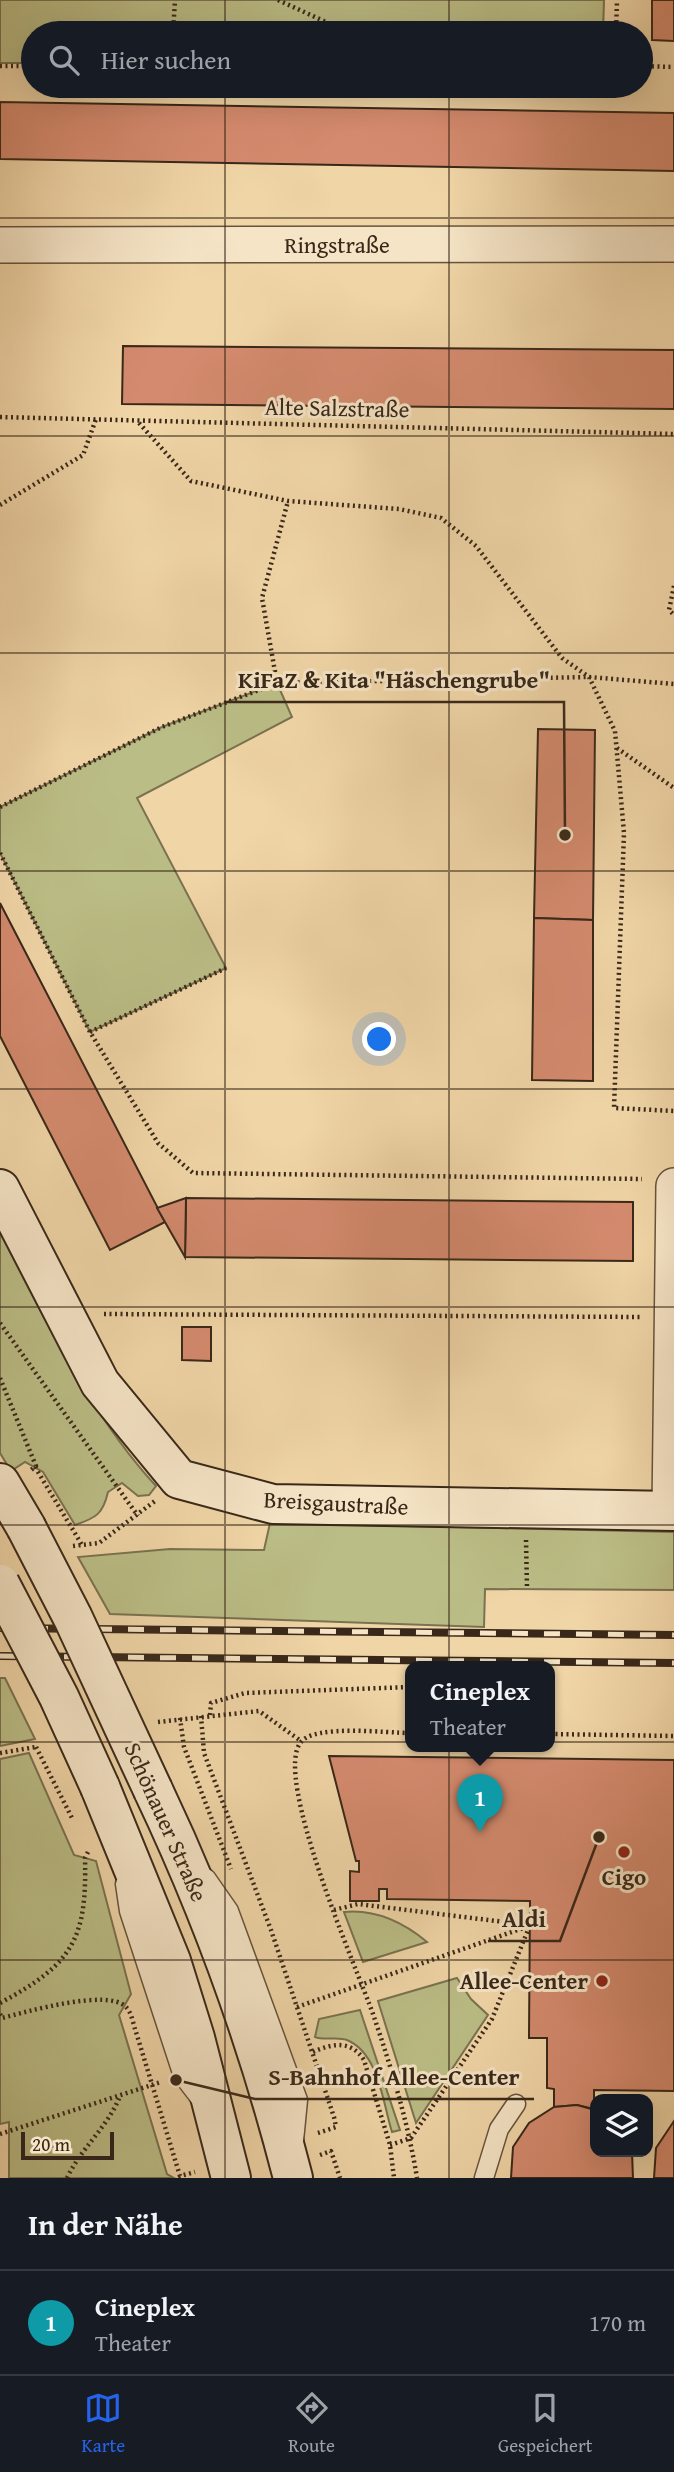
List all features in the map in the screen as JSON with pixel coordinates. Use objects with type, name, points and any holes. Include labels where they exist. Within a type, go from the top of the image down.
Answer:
[{"type":"main road","points":[[0,1188],[100,1383],[179,1479]]},
{"type":"main road","name":"Breisgaustraße","points":[[179,1479],[273,1504],[672,1511]]},
{"type":"main road","name":"Schönauer Straße","points":[[11,1480],[26,1527],[73,1618],[184,1856],[301,2169]]},
{"type":"main road","name":"Schönauer Straße","points":[[0,1584],[59,1697],[100,1787],[171,1961],[217,2121],[215,2175]]},
{"type":"street","name":"Ringstraße","points":[[0,245],[674,244]]},
{"type":"street","name":"Breisgaustraße","points":[[660,1183],[672,1318],[672,1511]]},
{"type":"lane","points":[[484,2178],[499,2129],[516,2104]]},
{"type":"path","points":[[174,21],[175,0]]},
{"type":"path","points":[[278,0],[319,21]]},
{"type":"path","points":[[616,21],[617,0]]},
{"type":"path","points":[[0,66],[21,66]]},
{"type":"path","points":[[653,66],[674,67]]},
{"type":"path","name":"Alte Salzstraße","points":[[0,417],[96,419],[139,423],[674,434]]},
{"type":"path","points":[[0,505],[83,455],[96,419]]},
{"type":"path","points":[[139,423],[191,481],[288,501],[399,509],[442,518],[476,546],[562,658],[589,677],[615,731],[624,833],[614,1108],[674,1111]]},
{"type":"path","points":[[277,683],[262,598],[288,501]]},
{"type":"path","points":[[674,586],[669,610],[674,615]]},
{"type":"path","points":[[0,807],[162,727],[277,683],[589,677],[674,684]]},
{"type":"path","points":[[616,747],[674,788]]},
{"type":"path","points":[[0,853],[90,1032],[158,1143],[193,1173],[660,1183]]},
{"type":"path","points":[[90,1032],[226,968]]},
{"type":"path","points":[[65,1314],[188,1312],[672,1318]]},
{"type":"path","points":[[0,1323],[138,1516]]},
{"type":"path","points":[[0,1378],[35,1467],[82,1545]]},
{"type":"path","points":[[11,1480],[35,1467]]},
{"type":"path","points":[[68,1546],[99,1543],[138,1516],[179,1479]]},
{"type":"path","points":[[526,1509],[527,1588]]},
{"type":"path","points":[[210,1715],[211,1703],[245,1693],[405,1687]]},
{"type":"path","points":[[215,1821],[184,1747],[180,1718],[259,1711],[301,1741]]},
{"type":"path","points":[[201,1716],[204,1753],[234,1825],[282,1976],[298,2007],[336,2127],[314,2134]]},
{"type":"path","points":[[405,1733],[313,1734],[301,1741],[293,1757],[302,1815],[411,2138],[417,2178]]},
{"type":"path","points":[[555,1734],[674,1736]]},
{"type":"path","points":[[36,1747],[67,1807]]},
{"type":"path","points":[[0,2003],[49,1972],[71,1947],[84,1913],[85,1857]]},
{"type":"path","points":[[334,1910],[358,1904],[530,1925]]},
{"type":"path","points":[[298,2007],[530,1925]]},
{"type":"path","points":[[390,2146],[411,2138],[492,2020],[530,1925]]},
{"type":"path","points":[[0,2014],[2,2018],[79,2002],[109,2000],[122,2004],[129,2012],[180,2176],[215,2175]]},
{"type":"path","points":[[313,2052],[342,2044],[360,2054],[368,2066],[390,2146],[392,2176]]},
{"type":"path","points":[[0,2134],[160,2082]]},
{"type":"path","points":[[67,2178],[77,2158],[114,2112],[120,2095]]},
{"type":"path","points":[[301,2169],[331,2151],[340,2178]]},
{"type":"green space","points":[[0,0],[604,0],[603,21],[21,21],[21,63],[0,63]]},
{"type":"green space","points":[[277,683],[292,717],[137,798],[226,968],[90,1032],[0,853],[0,807],[162,727]]},
{"type":"green space","points":[[0,1232],[89,1396],[156,1486],[149,1495],[138,1496],[122,1483],[108,1492],[104,1505],[97,1514],[75,1525],[43,1472],[25,1462],[11,1471],[0,1453]]},
{"type":"green space","points":[[270,1523],[674,1532],[674,1590],[485,1589],[484,1627],[110,1614],[78,1557],[170,1549],[264,1550]]},
{"type":"green space","points":[[0,1678],[5,1678],[35,1739],[0,1746]]},
{"type":"green space","points":[[29,1753],[74,1855],[96,1861],[131,1994],[119,2015],[167,2174],[174,2178],[9,2178],[9,2122],[0,2124],[0,1759]]},
{"type":"green space","points":[[344,1912],[367,1913],[388,1918],[427,1942],[363,1962]]},
{"type":"green space","points":[[457,1978],[471,1999],[488,2015],[416,2123],[378,2001]]},
{"type":"green space","points":[[360,2010],[400,2130],[392,2132],[373,2067],[358,2047],[343,2039],[315,2037],[319,2019]]},
{"type":"building","points":[[652,0],[674,0],[674,41],[653,40]]},
{"type":"building","points":[[0,102],[674,113],[674,171],[0,159]]},
{"type":"building","points":[[123,346],[674,350],[674,409],[122,404]]},
{"type":"building","points":[[538,729],[595,730],[593,920],[534,918]]},
{"type":"building","points":[[0,903],[165,1222],[110,1250],[0,1036]]},
{"type":"building","points":[[534,918],[593,920],[593,1081],[532,1080]]},
{"type":"building","points":[[186,1198],[633,1202],[633,1261],[185,1257]]},
{"type":"building","points":[[186,1198],[185,1257],[157,1208]]},
{"type":"building","points":[[182,1327],[211,1327],[211,1361],[182,1360]]},
{"type":"building","name":"Allee-Center","points":[[329,1756],[674,1760],[674,2091],[594,2090],[594,2094],[590,2094],[590,2108],[577,2105],[554,2107],[554,2089],[547,2088],[547,2038],[529,2038],[530,1901],[387,1899],[387,1889],[379,1889],[379,1901],[350,1901],[350,1871],[359,1872],[359,1861],[356,1861]]},
{"type":"building","points":[[577,2105],[590,2109],[590,2157],[632,2157],[633,2178],[511,2178],[513,2147],[529,2123],[554,2107]]},
{"type":"building","points":[[674,2121],[674,2178],[654,2178],[656,2148]]},
{"type":"railway","points":[[0,1628],[674,1635]]},
{"type":"railway","points":[[0,1656],[481,1661]]},
{"type":"railway","points":[[555,1662],[674,1663]]},
{"type":"place","name":"KiFaZ & Kita \"Häschengrube\"","points":[[565,835]]},
{"type":"place","name":"Cineplex","points":[[480,1832]]},
{"type":"place","name":"Aldi","points":[[599,1837]]},
{"type":"place","name":"Cigo","points":[[624,1852]]},
{"type":"place","name":"Allee-Center","points":[[602,1981]]},
{"type":"place","name":"S-Bahnhof Allee-Center","points":[[176,2080]]}]
